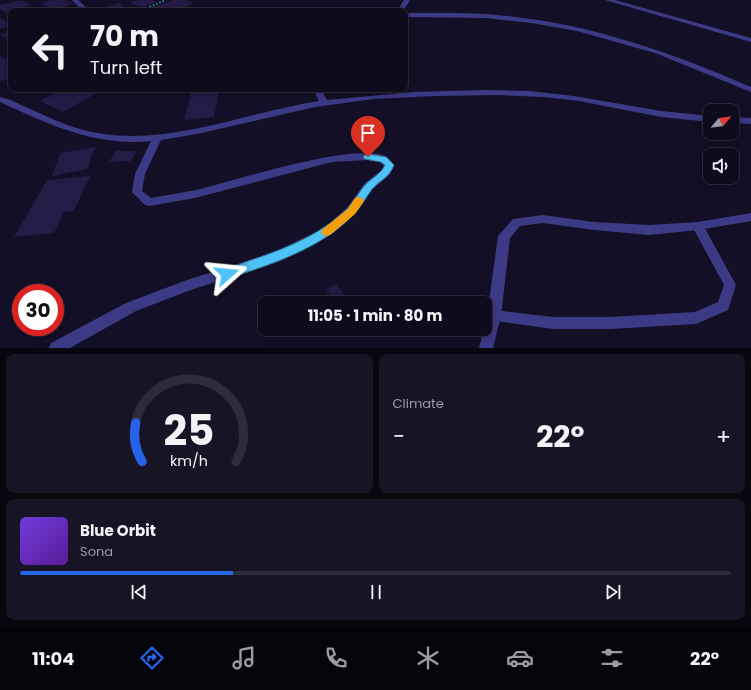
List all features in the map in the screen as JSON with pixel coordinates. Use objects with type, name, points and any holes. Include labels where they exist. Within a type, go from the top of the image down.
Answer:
[{"type":"street","points":[[75,0],[84,8]]},
{"type":"street","points":[[608,0],[751,40]]},
{"type":"street","points":[[408,15],[464,15],[523,20],[582,30],[644,47],[703,69],[751,90]]},
{"type":"street","points":[[318,92],[324,103]]},
{"type":"street","points":[[0,98],[67,128],[99,136],[130,138],[157,138],[204,129],[294,108],[345,99],[415,94],[519,93],[575,98],[651,112],[703,118]]},
{"type":"street","points":[[739,120],[751,120]]},
{"type":"street","points":[[56,348],[131,307],[187,286],[279,256],[328,231],[351,211],[369,186],[386,172],[390,165],[383,159],[368,157],[332,159],[195,194],[149,202],[137,192],[140,174],[157,138]]},
{"type":"street","points":[[486,348],[494,316],[504,236],[517,222],[543,218],[594,226],[649,230],[698,226],[751,217]]},
{"type":"street","points":[[494,316],[553,324],[610,324],[696,318],[724,306],[730,285],[698,226]]},
{"type":"path","points":[[147,8],[166,0]]},
{"type":"building","points":[[22,0],[30,5],[21,8],[8,8],[8,12],[6,13],[0,9],[0,5]]},
{"type":"building","points":[[51,0],[64,0],[73,3],[61,8],[51,8],[40,4]]},
{"type":"building","points":[[138,0],[152,0],[157,2],[142,8],[130,3]]},
{"type":"building","points":[[172,0],[186,0],[193,3],[183,8],[150,8]]},
{"type":"building","points":[[118,3],[123,5],[121,6],[125,8],[104,8]]},
{"type":"building","points":[[0,18],[8,22],[8,26],[0,29]]},
{"type":"building","points":[[8,32],[8,39],[0,35]]},
{"type":"building","points":[[0,56],[8,60],[8,78],[2,81],[0,80]]},
{"type":"building","points":[[56,92],[99,92],[63,112],[40,101]]},
{"type":"building","points":[[219,92],[214,117],[184,120],[191,93]]},
{"type":"building","points":[[96,147],[92,153],[88,169],[52,176],[60,153]]},
{"type":"building","points":[[116,151],[137,151],[131,161],[109,162]]},
{"type":"building","points":[[90,176],[74,211],[64,212],[54,233],[14,237],[47,180]]},
{"type":"building","points":[[336,284],[345,296],[331,296],[326,290]]},
{"type":"slow traffic","points":[[326,232],[351,211],[359,201]]},
{"type":"route","points":[[227,274],[279,256],[328,231],[351,211],[369,186],[386,172],[390,165],[383,159],[368,157]]}]
